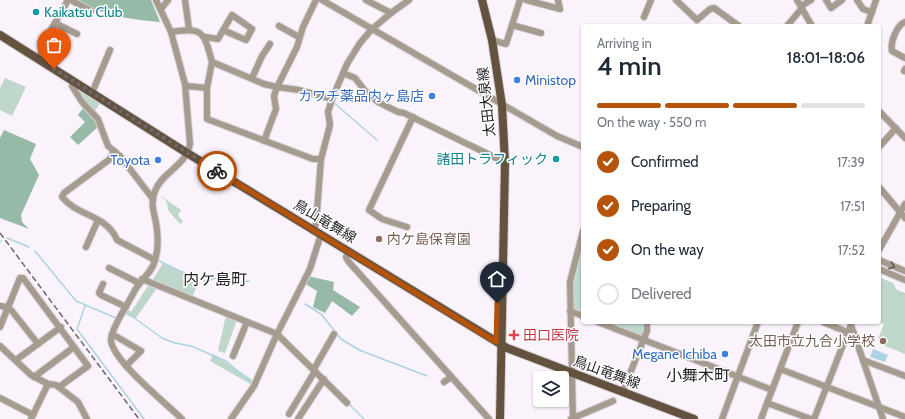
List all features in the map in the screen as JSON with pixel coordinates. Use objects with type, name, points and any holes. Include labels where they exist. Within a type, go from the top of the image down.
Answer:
[{"type":"main road","name":"太田大泉線","points":[[478,0],[487,38],[499,103]]},
{"type":"main road","name":"太田大泉線","points":[[482,0],[492,40],[499,103],[502,158],[499,344],[500,419]]},
{"type":"main road","name":"鳥山竜舞線","points":[[0,35],[187,153],[499,344],[694,419]]},
{"type":"main road","name":"太田大泉線","points":[[495,419],[499,344]]},
{"type":"street","points":[[39,60],[44,42],[69,0],[91,11]]},
{"type":"street","points":[[156,0],[171,32],[186,86],[190,140],[187,153],[176,168],[158,184],[153,199],[153,213],[157,230],[153,268],[140,281],[111,338],[113,348],[126,366],[158,399],[182,419]]},
{"type":"street","points":[[161,9],[168,0]]},
{"type":"street","points":[[185,0],[189,29]]},
{"type":"street","points":[[264,141],[276,109],[274,96],[277,87],[297,47],[316,0]]},
{"type":"street","points":[[322,0],[557,136],[581,146]]},
{"type":"street","points":[[366,0],[391,12]]},
{"type":"street","points":[[231,419],[254,386],[277,334],[310,269],[317,232],[316,224],[321,159],[330,125],[328,112],[343,73],[360,43],[372,29],[391,12],[409,0]]},
{"type":"street","points":[[492,40],[506,44],[520,0]]},
{"type":"street","points":[[526,0],[560,9],[558,0]]},
{"type":"street","points":[[644,17],[651,0]]},
{"type":"street","points":[[676,0],[697,20],[710,9],[714,8],[736,24]]},
{"type":"street","points":[[797,0],[811,24]]},
{"type":"street","points":[[789,24],[802,7],[811,0]]},
{"type":"street","points":[[826,0],[831,8],[842,0]]},
{"type":"street","points":[[857,0],[863,9],[872,12]]},
{"type":"street","points":[[868,24],[876,0]]},
{"type":"street","points":[[171,32],[189,29],[205,37],[218,39],[223,30],[232,15],[252,29],[246,40],[223,30]]},
{"type":"street","points":[[905,22],[897,30],[891,47],[892,51],[905,58]]},
{"type":"street","points":[[55,23],[77,34]]},
{"type":"street","points":[[512,25],[541,33]]},
{"type":"street","points":[[279,26],[300,37]]},
{"type":"street","points":[[205,37],[212,62],[207,88],[207,119],[313,159],[321,159]]},
{"type":"street","points":[[252,78],[262,56],[270,44]]},
{"type":"street","points":[[92,93],[110,50]]},
{"type":"street","points":[[212,62],[277,87],[299,90],[332,99]]},
{"type":"street","points":[[343,73],[355,78],[366,92],[378,102],[502,158]]},
{"type":"street","points":[[74,82],[73,90],[84,105],[96,116],[106,143],[120,156],[153,199]]},
{"type":"street","points":[[186,86],[207,88]]},
{"type":"street","points":[[881,114],[905,138]]},
{"type":"street","points":[[407,227],[382,219],[369,210],[413,117]]},
{"type":"street","points":[[881,145],[896,128]]},
{"type":"street","points":[[114,151],[110,159],[62,196],[67,202],[98,220],[116,234],[117,240],[155,260]]},
{"type":"street","points":[[881,189],[905,218]]},
{"type":"street","points":[[881,246],[899,211],[905,204]]},
{"type":"street","points":[[86,247],[98,220]]},
{"type":"street","points":[[581,239],[570,282],[573,419],[613,401]]},
{"type":"street","points":[[349,251],[346,257],[348,261],[489,419]]},
{"type":"street","points":[[881,261],[905,271]]},
{"type":"street","points":[[109,268],[277,334],[347,403]]},
{"type":"street","points":[[881,270],[905,280]]},
{"type":"street","points":[[0,328],[20,278],[23,278],[61,327],[88,366],[59,388]]},
{"type":"street","points":[[103,284],[99,293],[101,295],[126,307]]},
{"type":"street","points":[[0,306],[8,307],[38,344]]},
{"type":"street","points":[[570,311],[581,315]]},
{"type":"street","points":[[234,356],[247,322]]},
{"type":"street","points":[[603,324],[738,378],[772,390]]},
{"type":"street","points":[[623,391],[644,339],[647,324]]},
{"type":"street","points":[[722,419],[757,324]]},
{"type":"street","points":[[761,419],[797,324]]},
{"type":"street","points":[[828,324],[847,332]]},
{"type":"street","points":[[814,419],[851,324]]},
{"type":"street","points":[[851,324],[882,419]]},
{"type":"street","points":[[16,360],[61,327]]},
{"type":"street","points":[[112,334],[141,351],[126,366]]},
{"type":"street","points":[[289,414],[334,334]]},
{"type":"street","points":[[0,346],[34,377],[59,388],[78,402],[87,419]]},
{"type":"street","points":[[34,377],[74,347]]},
{"type":"street","points":[[863,360],[905,376]]},
{"type":"street","points":[[780,369],[905,417]]},
{"type":"street","points":[[444,382],[450,377]]},
{"type":"street","points":[[298,419],[324,379]]},
{"type":"street","points":[[0,398],[32,417],[48,384]]},
{"type":"street","points":[[767,403],[811,419]]},
{"type":"green space","points":[[75,0],[151,0],[160,22],[116,16]]},
{"type":"green space","points":[[5,78],[26,87],[12,116],[0,110],[0,88]]},
{"type":"green space","points":[[75,87],[100,103],[95,111],[83,100]]},
{"type":"green space","points":[[84,107],[95,117],[98,127],[78,145],[70,137],[85,122],[78,115]]},
{"type":"green space","points":[[4,130],[36,144],[30,159],[39,175],[21,215],[22,222],[29,229],[0,218],[0,138]]},
{"type":"green space","points":[[160,195],[181,210],[178,215],[183,222],[180,224],[168,210],[167,202]]},
{"type":"green space","points":[[581,246],[581,312],[573,308],[572,305],[576,263]]},
{"type":"green space","points":[[163,263],[199,280],[192,298],[152,281]]},
{"type":"green space","points":[[308,276],[334,282],[333,290],[360,307],[352,316],[332,301],[325,313],[313,307],[317,291],[304,283]]},
{"type":"green space","points":[[881,278],[893,283],[897,290],[905,293],[905,354],[880,344],[878,339],[884,324],[881,323]]},
{"type":"green space","points":[[149,284],[157,288],[136,318],[125,313],[127,309],[131,312]]},
{"type":"green space","points":[[226,315],[237,320],[225,353],[218,351]]},
{"type":"green space","points":[[612,324],[647,324],[642,336]]},
{"type":"green space","points":[[213,354],[254,381],[252,385],[210,361]]},
{"type":"water","points":[[873,349],[888,355],[885,362],[870,357]]},
{"type":"waterway","points":[[333,102],[377,140]]},
{"type":"waterway","points":[[7,238],[29,247]]},
{"type":"waterway","points":[[35,251],[76,301],[116,318]]},
{"type":"waterway","points":[[157,260],[207,282],[214,278],[232,283],[249,281]]},
{"type":"waterway","points":[[305,304],[321,314],[341,339],[359,350],[427,376]]},
{"type":"waterway","points":[[85,306],[77,329],[144,419]]},
{"type":"waterway","points":[[125,313],[162,338],[175,343],[191,346],[226,361],[252,383]]},
{"type":"waterway","points":[[350,405],[364,419]]},
{"type":"railway","points":[[0,233],[139,419]]},
{"type":"way so far","points":[[54,69],[217,171]]},
{"type":"place","name":"Kaikatsu Club","points":[[36,12]]},
{"type":"place","name":"Ministop","points":[[517,80]]},
{"type":"place","name":"カワチ薬品内ヶ島店","points":[[432,96]]},
{"type":"place","name":"諸田トラフィック","points":[[556,159]]},
{"type":"place","name":"Toyota","points":[[158,160]]},
{"type":"place","name":"内ケ島保育園","points":[[379,239]]},
{"type":"place","name":"田口医院","points":[[514,335]]},
{"type":"place","name":"太田市立九合小学校","points":[[883,341]]},
{"type":"place","name":"Megane Ichiba","points":[[725,354]]},
{"type":"district","name":"内ケ島町","points":[[215,279]]},
{"type":"district","name":"小舞木町","points":[[698,375]]},
{"type":"route","points":[[217,171],[496,342],[497,303]]}]
